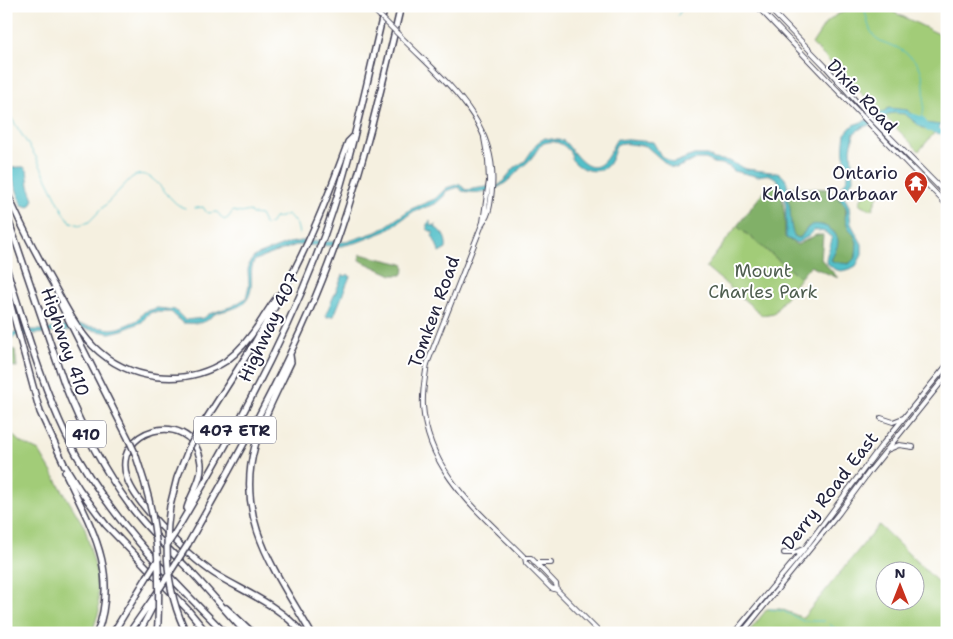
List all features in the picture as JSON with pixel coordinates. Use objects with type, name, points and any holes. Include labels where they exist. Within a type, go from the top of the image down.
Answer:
[{"type":"highway","name":"Highway 407","points":[[113,633],[228,443],[288,324],[326,229],[355,135],[385,6]]},
{"type":"highway","name":"Highway 407","points":[[129,633],[188,544],[232,467],[290,355],[341,230],[377,106],[401,6]]},
{"type":"highway","points":[[185,630],[172,595],[168,572],[166,536],[170,506],[177,478],[196,435],[255,342],[301,257],[328,199],[348,142],[355,135]]},
{"type":"highway","points":[[6,190],[17,218],[70,319],[135,454],[153,514],[158,555],[157,633]]},
{"type":"highway","name":"Highway 410","points":[[6,213],[75,411],[103,465],[118,489],[148,528],[246,633]]},
{"type":"highway","name":"Highway 410","points":[[6,267],[47,391],[60,421],[91,478],[131,534],[225,633]]},
{"type":"highway","points":[[6,288],[35,398],[48,435],[92,526],[102,558],[105,595],[98,633]]},
{"type":"highway","points":[[70,319],[106,357],[130,370],[160,378],[187,376],[213,367],[234,354],[256,330],[278,295],[283,291]]},
{"type":"highway","points":[[290,355],[291,362],[255,445],[249,475],[250,502],[254,526],[262,547],[311,633]]},
{"type":"highway","points":[[46,428],[65,466],[93,508],[118,538],[207,633]]},
{"type":"highway","points":[[185,515],[187,506],[199,482],[201,464],[198,451],[188,437],[177,431],[162,429],[148,432],[135,442],[129,451],[126,461],[127,478],[140,499],[159,522],[198,562],[220,577],[274,607],[286,616],[302,633]]},
{"type":"highway","points":[[139,633],[153,606],[155,595]]},
{"type":"highway","points":[[220,603],[254,633]]},
{"type":"highway","points":[[210,618],[220,633]]},
{"type":"main road","name":"Tomken Road","points":[[370,6],[464,102],[477,121],[484,137],[491,181],[483,222],[427,364],[423,386],[423,406],[428,435],[446,474],[457,489],[525,558],[526,563],[551,588],[557,590],[600,633]]},
{"type":"main road","name":"Dixie Road","points":[[757,6],[947,204]]},
{"type":"main road","name":"Dixie Road","points":[[768,7],[825,66],[870,117],[947,195]]},
{"type":"main road","name":"Derry Road East","points":[[734,633],[805,548],[906,415],[947,365]]},
{"type":"main road","name":"Derry Road East","points":[[742,633],[947,375]]},
{"type":"main road","points":[[882,418],[893,422],[900,420],[906,415]]},
{"type":"main road","points":[[886,451],[899,445],[913,447]]},
{"type":"main road","points":[[784,553],[794,553],[805,548]]},
{"type":"main road","name":"Tomken Road","points":[[525,558],[530,558],[556,584],[557,590]]},
{"type":"main road","points":[[535,564],[552,563]]},
{"type":"green space","points":[[858,6],[881,6],[947,38],[947,118],[919,151],[812,44],[825,24],[836,15]]},
{"type":"green space","points":[[768,186],[781,186],[785,237],[797,245],[816,235],[823,235],[821,259],[838,278],[810,266],[800,278],[737,226]]},
{"type":"green space","points":[[867,186],[880,191],[872,210],[859,204]]},
{"type":"green space","points":[[789,187],[827,189],[846,205],[846,221],[857,242],[857,253],[852,261],[842,264],[831,260],[837,244],[834,232],[823,225],[808,227],[800,238],[795,237],[792,232],[787,197]]},
{"type":"green space","name":"Mount Charles Park","points":[[737,226],[800,278],[774,313],[762,315],[706,267]]},
{"type":"green space","points":[[360,254],[403,264],[405,269],[402,275],[392,275],[359,260]]},
{"type":"green space","points":[[6,347],[15,350],[17,367],[6,366]]},
{"type":"green space","points":[[6,412],[10,433],[20,442],[39,451],[85,528],[96,570],[99,611],[92,633],[6,633]]},
{"type":"green space","points":[[879,525],[917,562],[876,562],[876,612],[926,612],[926,571],[947,591],[947,633],[748,633],[767,609],[781,609],[803,618]]},
{"type":"water","points":[[889,108],[907,110],[925,123],[940,125],[938,134],[921,127],[905,114],[894,113],[854,133],[851,149],[853,179],[843,195],[849,206],[851,224],[862,244],[862,255],[856,266],[850,269],[841,271],[834,269],[826,262],[832,238],[825,232],[814,230],[809,236],[797,243],[786,238],[786,213],[782,187],[770,175],[757,176],[733,171],[730,167],[713,163],[706,159],[697,159],[676,168],[670,167],[646,146],[621,143],[616,145],[612,159],[607,166],[594,171],[580,167],[571,159],[571,154],[564,146],[551,142],[541,145],[511,178],[499,187],[492,190],[471,192],[462,191],[459,187],[446,191],[444,196],[435,204],[414,211],[386,231],[358,242],[341,246],[296,245],[255,260],[252,267],[251,289],[248,299],[240,306],[215,314],[206,321],[183,323],[171,312],[152,312],[142,322],[110,333],[79,328],[62,332],[18,335],[6,341],[6,335],[22,330],[43,330],[77,325],[111,329],[119,328],[138,320],[144,312],[157,308],[175,310],[185,320],[204,318],[209,314],[233,306],[246,298],[249,285],[248,270],[250,262],[255,256],[289,243],[302,241],[346,242],[379,231],[411,209],[435,199],[446,188],[459,184],[466,190],[500,185],[514,168],[525,161],[537,143],[545,138],[564,141],[582,162],[594,167],[600,165],[606,159],[617,139],[653,142],[661,156],[673,163],[694,155],[707,155],[714,159],[729,161],[746,169],[779,173],[787,182],[791,227],[795,237],[800,238],[810,226],[814,225],[823,226],[831,230],[835,233],[838,241],[831,260],[849,264],[856,257],[857,242],[849,230],[845,218],[847,211],[845,205],[838,196],[848,172],[844,155],[845,134],[853,125],[873,118]]},
{"type":"water","points":[[24,167],[27,170],[29,186],[34,199],[29,207],[22,205],[9,168]]},
{"type":"water","points":[[430,221],[430,226],[436,225],[435,227],[445,239],[446,249],[439,253],[432,235],[434,233],[427,229],[427,224]]},
{"type":"water","points":[[348,274],[350,276],[334,316],[327,317],[326,314],[343,275],[346,276]]},
{"type":"waterway","points":[[678,15],[684,6]]},
{"type":"waterway","points":[[864,6],[874,36],[882,42],[904,51],[919,66],[923,78],[924,92],[922,119]]},
{"type":"waterway","points":[[6,114],[10,116],[36,157],[64,213],[71,222],[79,225],[89,222],[131,178],[139,175],[147,176],[153,180],[172,200],[185,208]]},
{"type":"waterway","points":[[913,116],[922,119],[928,129],[947,133]]},
{"type":"waterway","points":[[195,208],[203,207],[207,213],[217,212],[224,220],[233,211],[241,213],[250,211],[252,214],[260,215],[265,225],[270,224],[274,218],[288,214],[297,225],[299,234]]},
{"type":"waterway","points":[[769,609],[783,611],[803,621],[824,621]]},
{"type":"waterway","points":[[829,624],[842,633]]},
{"type":"place","name":"Ontario Khalsa Darbaar","points":[[916,204]]}]
